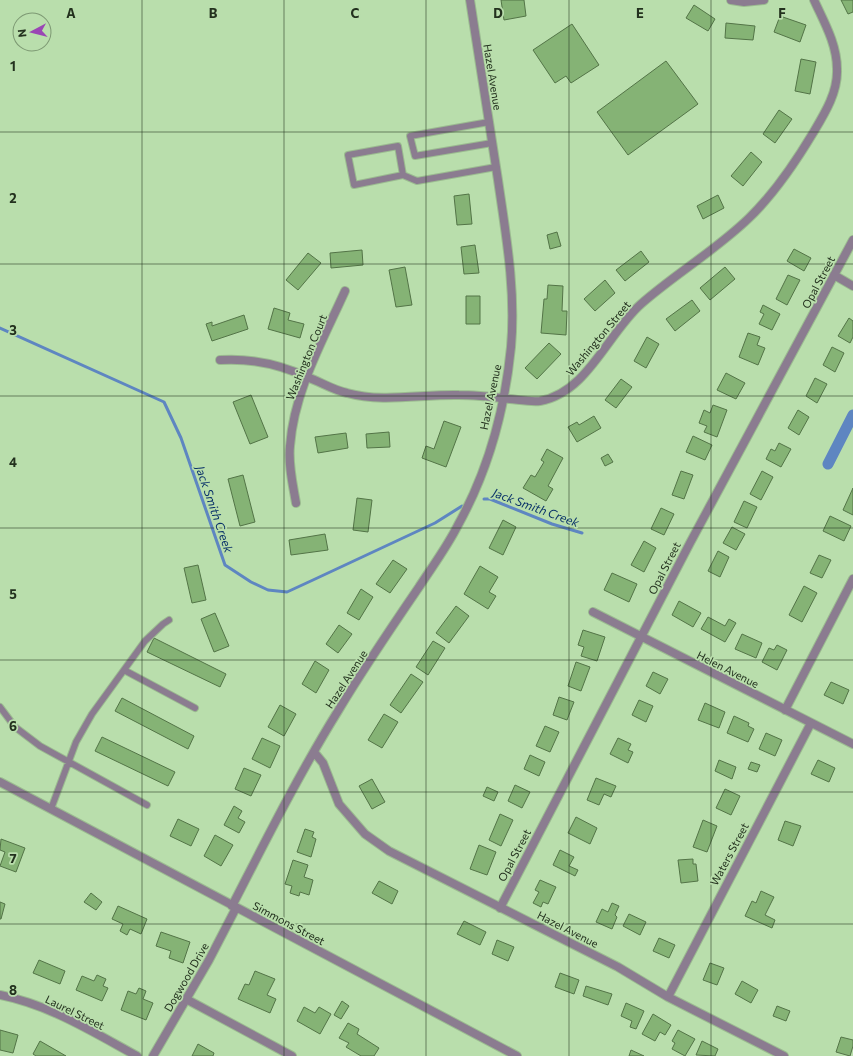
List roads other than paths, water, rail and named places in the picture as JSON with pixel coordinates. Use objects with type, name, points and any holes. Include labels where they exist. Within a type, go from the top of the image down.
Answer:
[{"type":"street","name":"Hazel Avenue","points":[[234,907],[314,752],[337,712],[458,526],[476,488],[492,442],[507,376],[511,345],[512,318],[507,240],[470,0]]},
{"type":"street","points":[[732,0],[744,2],[764,0]]},
{"type":"street","name":"Washington Street","points":[[220,360],[234,359],[268,363],[287,368],[336,390],[359,396],[384,397],[459,395],[537,401],[552,398],[563,392],[584,374],[620,326],[641,304],[737,229],[769,197],[787,174],[826,112],[832,99],[835,85],[837,71],[832,42],[814,0]]},
{"type":"street","name":"Opal Street","points":[[500,908],[690,543],[853,240]]},
{"type":"street","points":[[834,275],[853,286]]},
{"type":"street","name":"Washington Court","points":[[296,503],[290,446],[298,402],[307,376],[345,291]]},
{"type":"street","points":[[785,710],[853,579]]},
{"type":"street","name":"Helen Avenue","points":[[592,612],[853,744]]},
{"type":"street","name":"Waters Street","points":[[668,996],[811,723]]},
{"type":"street","name":"Hazel Avenue","points":[[314,752],[323,763],[340,804],[365,834],[389,851],[618,967],[668,996],[784,1056]]},
{"type":"street","name":"Simmons Street","points":[[0,782],[517,1056]]},
{"type":"street","name":"Dogwood Drive","points":[[153,1056],[209,960],[234,907]]},
{"type":"street","name":"Laurel Street","points":[[0,995],[20,999],[56,1012],[137,1056]]},
{"type":"street","points":[[186,999],[292,1056]]},
{"type":"lane","points":[[489,122],[410,136],[414,156],[492,143]]},
{"type":"lane","points":[[403,175],[398,146],[348,155],[354,185],[403,175],[417,181],[496,167]]},
{"type":"lane","points":[[51,809],[76,742],[92,714],[145,641],[169,620]]},
{"type":"lane","points":[[124,670],[195,708]]},
{"type":"lane","points":[[0,707],[15,727],[40,746],[147,805]]},
{"type":"waterway","name":"Jack Smith Creek","points":[[0,328],[164,402],[181,438],[225,565],[251,582],[268,590],[287,592],[435,523],[462,506]]},
{"type":"waterway","points":[[828,464],[853,415]]},
{"type":"waterway","name":"Jack Smith Creek","points":[[484,499],[490,499],[552,524],[582,533]]}]
